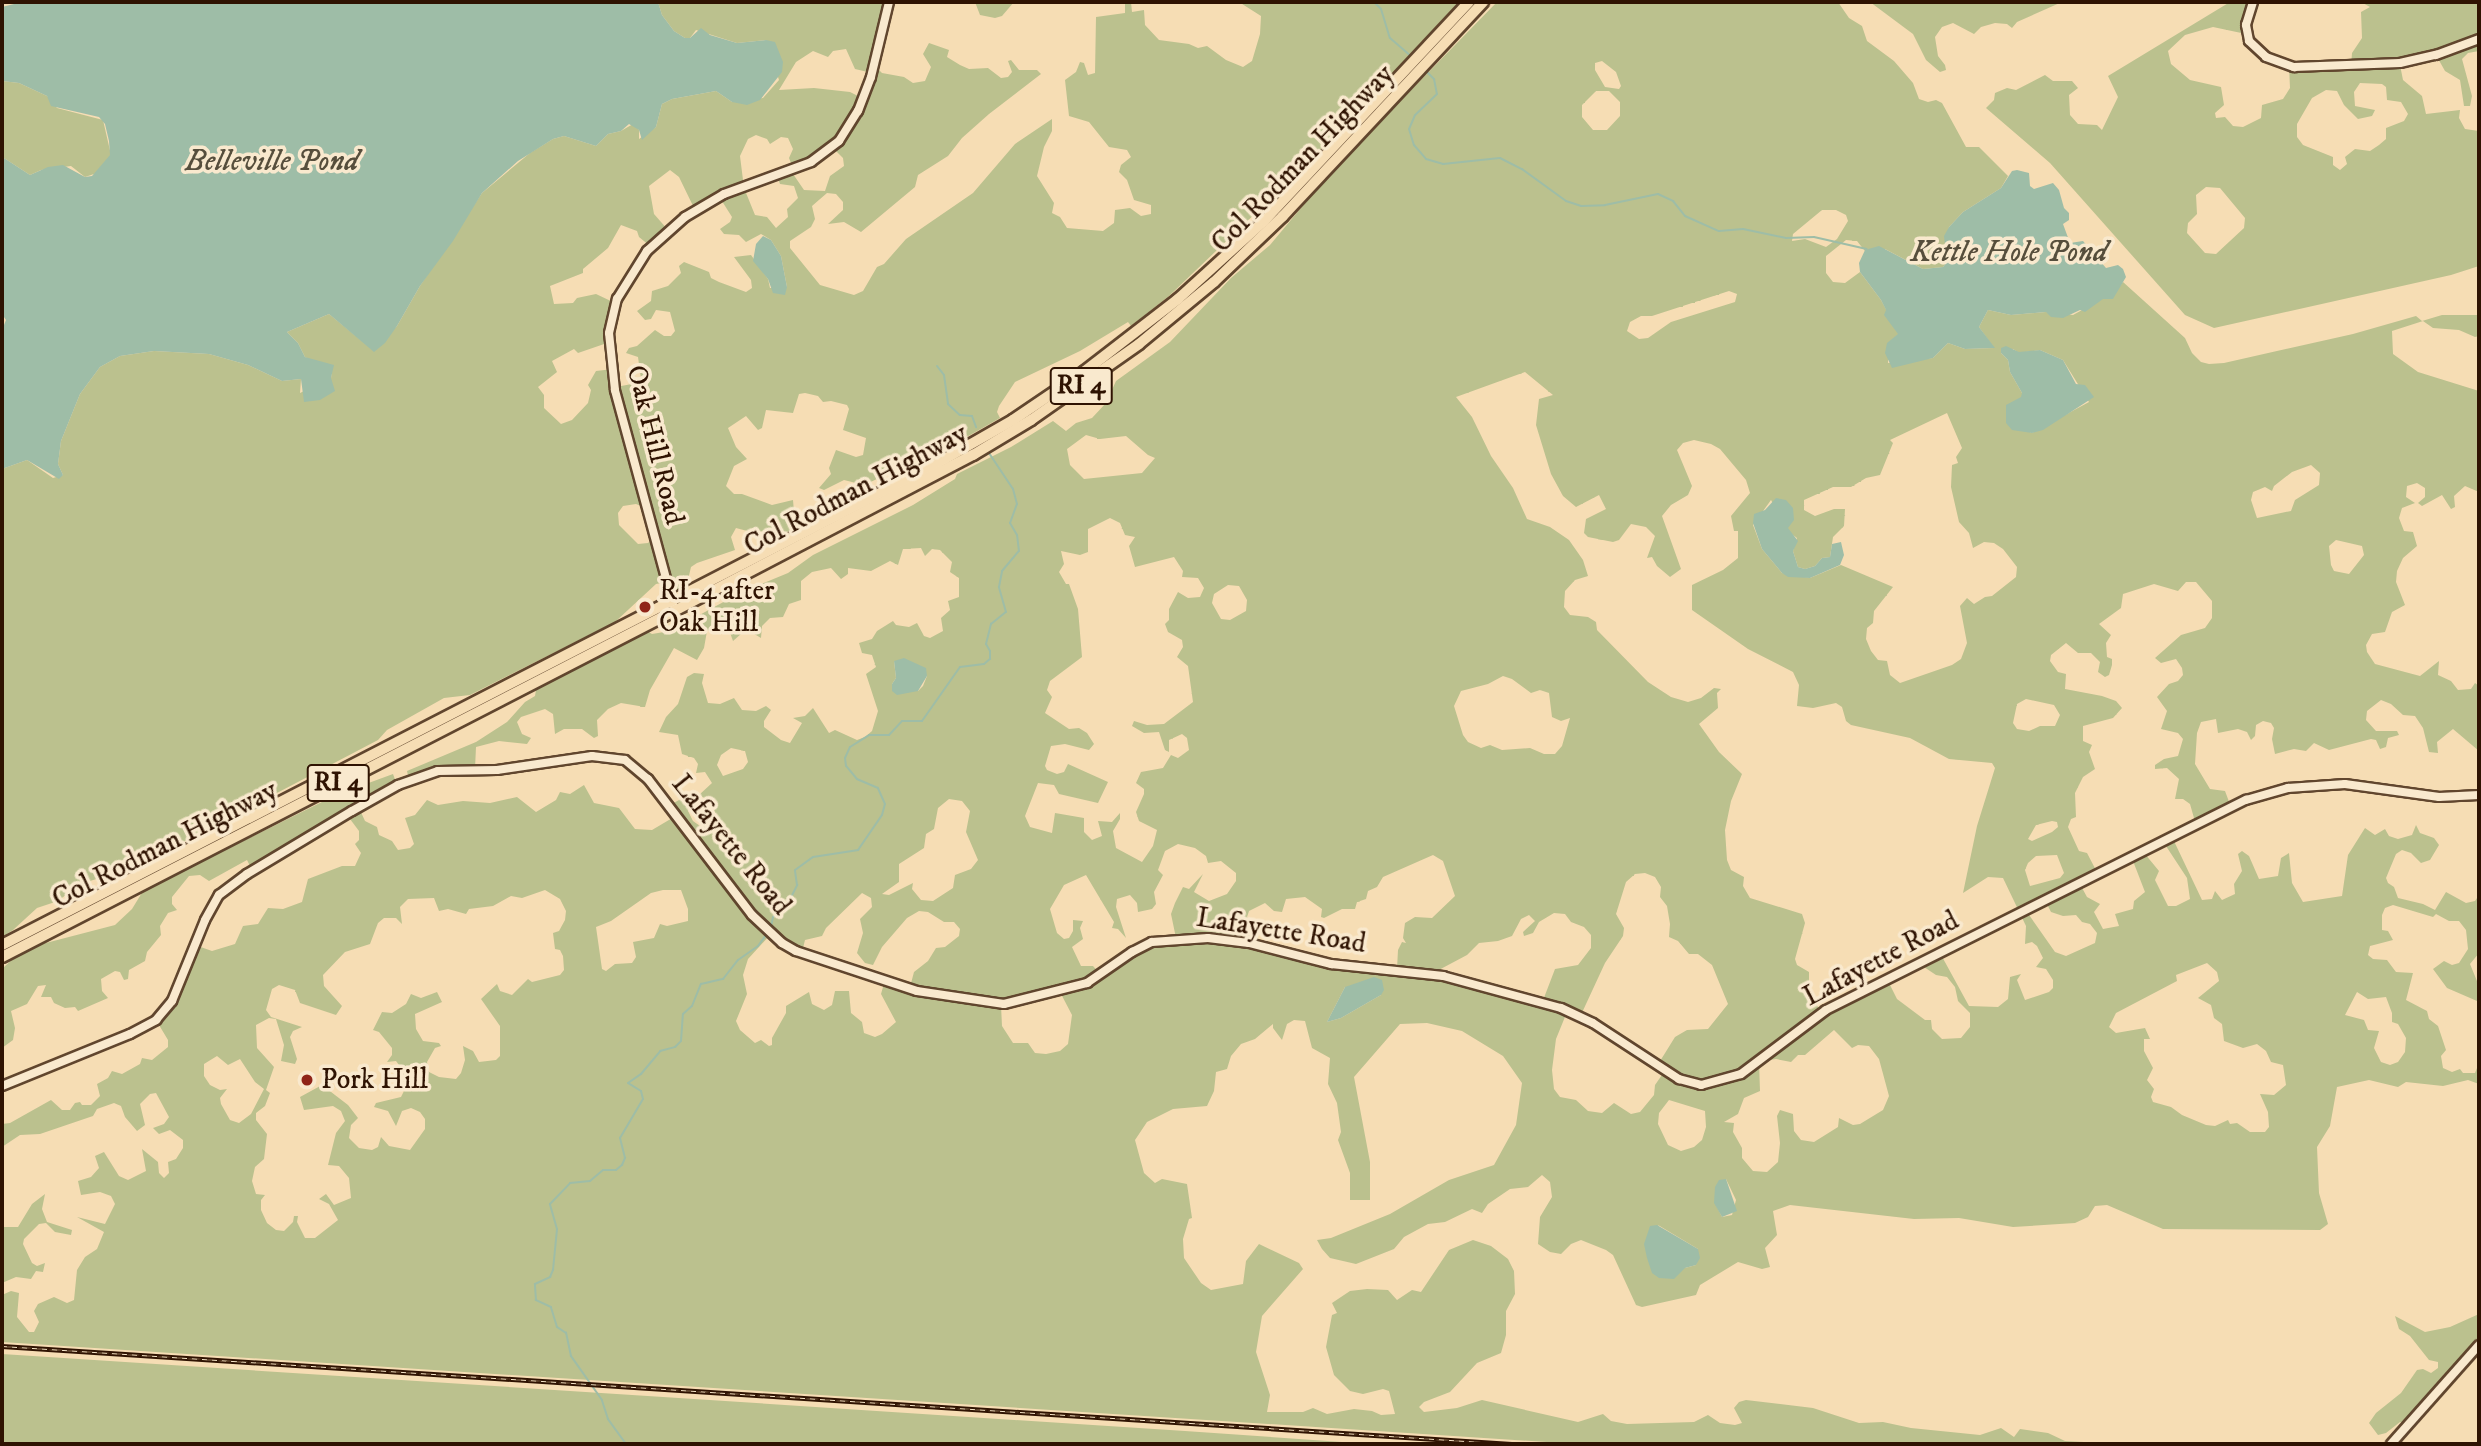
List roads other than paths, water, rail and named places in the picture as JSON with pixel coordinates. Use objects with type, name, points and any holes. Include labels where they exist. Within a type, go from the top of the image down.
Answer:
[{"type":"highway","name":"Col Rodman Highway","points":[[1419,64],[1469,2]]},
{"type":"highway","name":"Col Rodman Highway","points":[[2,957],[673,605],[1013,420],[1085,371],[1178,299],[1264,221],[1483,2]]},
{"type":"highway","name":"Col Rodman Highway","points":[[2,945],[673,605]]},
{"type":"street","name":"Oak Hill Road","points":[[673,605],[615,390],[609,333],[617,299],[647,251],[685,217],[724,194],[811,162],[839,141],[865,95],[889,2]]},
{"type":"street","points":[[2253,2],[2246,25],[2249,41],[2266,57],[2294,67],[2400,63],[2436,55],[2479,39]]},
{"type":"street","name":"Lafayette Road","points":[[2,1086],[130,1034],[156,1020],[172,1001],[210,908],[219,895],[247,874],[387,792],[418,776],[438,771],[497,770],[592,756],[625,760],[648,779],[752,915],[782,943],[796,951],[917,991],[1004,1004],[1087,983],[1132,952],[1152,942],[1208,939],[1249,943],[1331,964],[1443,976],[1561,1008],[1593,1023],[1679,1079],[1701,1085],[1741,1074],[1826,1010],[2246,800],[2288,788],[2345,784],[2439,797],[2479,795]]},
{"type":"street","points":[[2391,1444],[2479,1345]]},
{"type":"water","name":"Belleville Pond","points":[[22,2],[658,2],[662,15],[674,31],[685,38],[690,38],[701,28],[710,35],[737,43],[766,40],[775,42],[783,62],[782,72],[760,100],[747,105],[732,102],[716,91],[672,99],[662,104],[656,127],[642,140],[639,130],[629,124],[621,131],[608,134],[596,146],[564,136],[553,139],[518,161],[482,193],[453,241],[420,286],[397,326],[385,343],[374,352],[329,314],[287,332],[298,343],[305,357],[334,365],[331,378],[335,391],[320,400],[304,402],[301,379],[282,381],[248,365],[209,354],[154,351],[120,356],[100,367],[80,394],[61,441],[58,464],[63,475],[59,479],[27,460],[2,469],[2,330],[6,320],[2,314],[2,160],[4,158],[30,175],[48,167],[63,165],[85,177],[92,176],[110,155],[109,141],[105,124],[99,117],[51,106],[47,96],[19,83],[2,81],[2,7]]},
{"type":"water","name":"Kettle Hole Pond","points":[[2012,171],[2029,173],[2030,186],[2034,189],[2053,183],[2059,190],[2064,208],[2069,213],[2069,220],[2063,224],[2070,243],[2083,241],[2106,268],[2118,265],[2123,269],[2126,277],[2113,299],[2103,299],[2085,312],[2080,310],[2063,318],[2051,317],[2046,312],[2011,315],[1988,310],[1979,327],[1995,348],[1965,349],[1948,343],[1933,358],[1892,368],[1885,353],[1887,343],[1898,334],[1884,315],[1886,310],[1881,300],[1860,272],[1859,263],[1865,250],[1879,246],[1923,269],[1943,267],[1947,262],[1944,236],[1949,227],[1963,212],[2001,188]]},
{"type":"water","points":[[763,236],[771,240],[781,256],[787,287],[785,295],[773,293],[768,279],[753,261],[756,244]]},
{"type":"water","points":[[2006,346],[2019,352],[2040,350],[2063,360],[2076,384],[2085,385],[2094,397],[2043,430],[2032,433],[2012,430],[2006,423],[2006,405],[2021,397],[2022,393],[2010,372],[2008,360],[2001,353],[2001,348]]},
{"type":"water","points":[[1776,498],[1786,500],[1793,508],[1794,520],[1788,528],[1798,541],[1793,551],[1798,567],[1805,569],[1815,566],[1822,558],[1830,557],[1832,544],[1841,542],[1844,555],[1840,565],[1810,578],[1788,577],[1782,573],[1762,549],[1753,523],[1754,514],[1765,510]]},
{"type":"water","points":[[904,658],[926,668],[927,676],[918,691],[897,695],[892,691],[896,678],[894,661]]},
{"type":"water","points":[[1374,977],[1382,980],[1384,990],[1381,995],[1341,1018],[1327,1022],[1345,987]]},
{"type":"water","points":[[1726,1179],[1737,1211],[1722,1217],[1714,1203],[1715,1187],[1719,1180]]},
{"type":"water","points":[[1657,1225],[1698,1249],[1700,1258],[1696,1265],[1685,1268],[1674,1279],[1659,1278],[1652,1273],[1647,1258],[1644,1244],[1650,1226]]},
{"type":"waterway","points":[[1374,2],[1381,9],[1390,38],[1411,56]]},
{"type":"waterway","points":[[1425,70],[1434,79],[1437,94],[1415,115],[1409,129],[1414,145],[1426,159],[1443,164],[1500,158],[1522,169],[1566,201],[1581,206],[1605,205],[1658,194],[1673,201],[1685,216],[1719,231],[1743,229],[1786,238],[1814,237],[1867,249]]},
{"type":"waterway","points":[[937,366],[944,375],[948,404],[960,415],[972,416],[976,427]]},
{"type":"waterway","points":[[771,927],[773,917],[786,907],[797,885],[795,870],[813,857],[858,850],[882,815],[885,804],[878,788],[857,779],[846,766],[845,758],[850,747],[869,735],[889,735],[902,721],[922,721],[960,667],[984,664],[990,659],[986,644],[991,624],[1006,612],[999,587],[1002,571],[1019,551],[1017,535],[1010,523],[1017,504],[1013,489],[989,453]]},
{"type":"waterway","points":[[626,1444],[608,1419],[602,1400],[571,1356],[566,1333],[557,1327],[551,1307],[536,1300],[535,1284],[550,1277],[553,1270],[557,1229],[550,1204],[570,1183],[590,1181],[603,1170],[616,1170],[622,1165],[625,1158],[620,1138],[643,1099],[641,1091],[628,1083],[641,1074],[660,1051],[675,1047],[681,1041],[683,1014],[692,1006],[701,984],[723,979],[738,960],[758,946],[768,932]]},
{"type":"railway","points":[[2,1346],[1512,1444]]},
{"type":"place","name":"RI-4 after Oak Hill","points":[[645,607]]},
{"type":"place","name":"Pork Hill","points":[[307,1080]]}]
